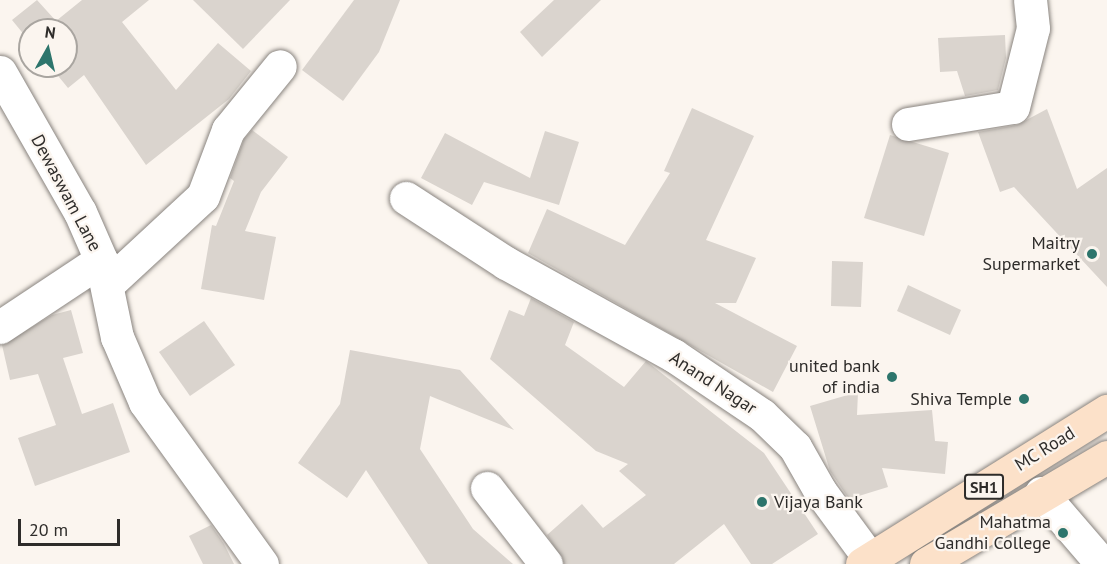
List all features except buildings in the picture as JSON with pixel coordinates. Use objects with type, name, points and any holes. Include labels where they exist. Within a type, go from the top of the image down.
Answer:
[{"type":"main road","name":"MC Road","points":[[866,562],[1107,411]]},
{"type":"main road","name":"MC Road","points":[[939,561],[1041,493],[1107,457]]},
{"type":"street","points":[[908,124],[1013,107],[1033,28],[1030,0]]},
{"type":"street","points":[[0,327],[105,272],[132,266],[203,196],[228,130],[280,66]]},
{"type":"street","name":"Dewaswam Lane","points":[[0,72],[80,212],[105,272],[117,337],[145,402],[262,564]]},
{"type":"street","name":"Anand Nagar","points":[[406,198],[506,263],[673,355],[762,415],[795,447],[820,491],[866,562]]},
{"type":"street","points":[[487,488],[546,564]]},
{"type":"street","points":[[1041,493],[1102,564]]},
{"type":"street","points":[[922,526],[939,561]]},
{"type":"place","name":"Maitry Supermarket","points":[[1092,254]]},
{"type":"place","name":"united bank of india","points":[[892,377]]},
{"type":"place","name":"Shiva Temple","points":[[1024,399]]},
{"type":"place","name":"Vijaya Bank","points":[[762,502]]},
{"type":"place","name":"Mahatma Gandhi College","points":[[1063,533]]}]
